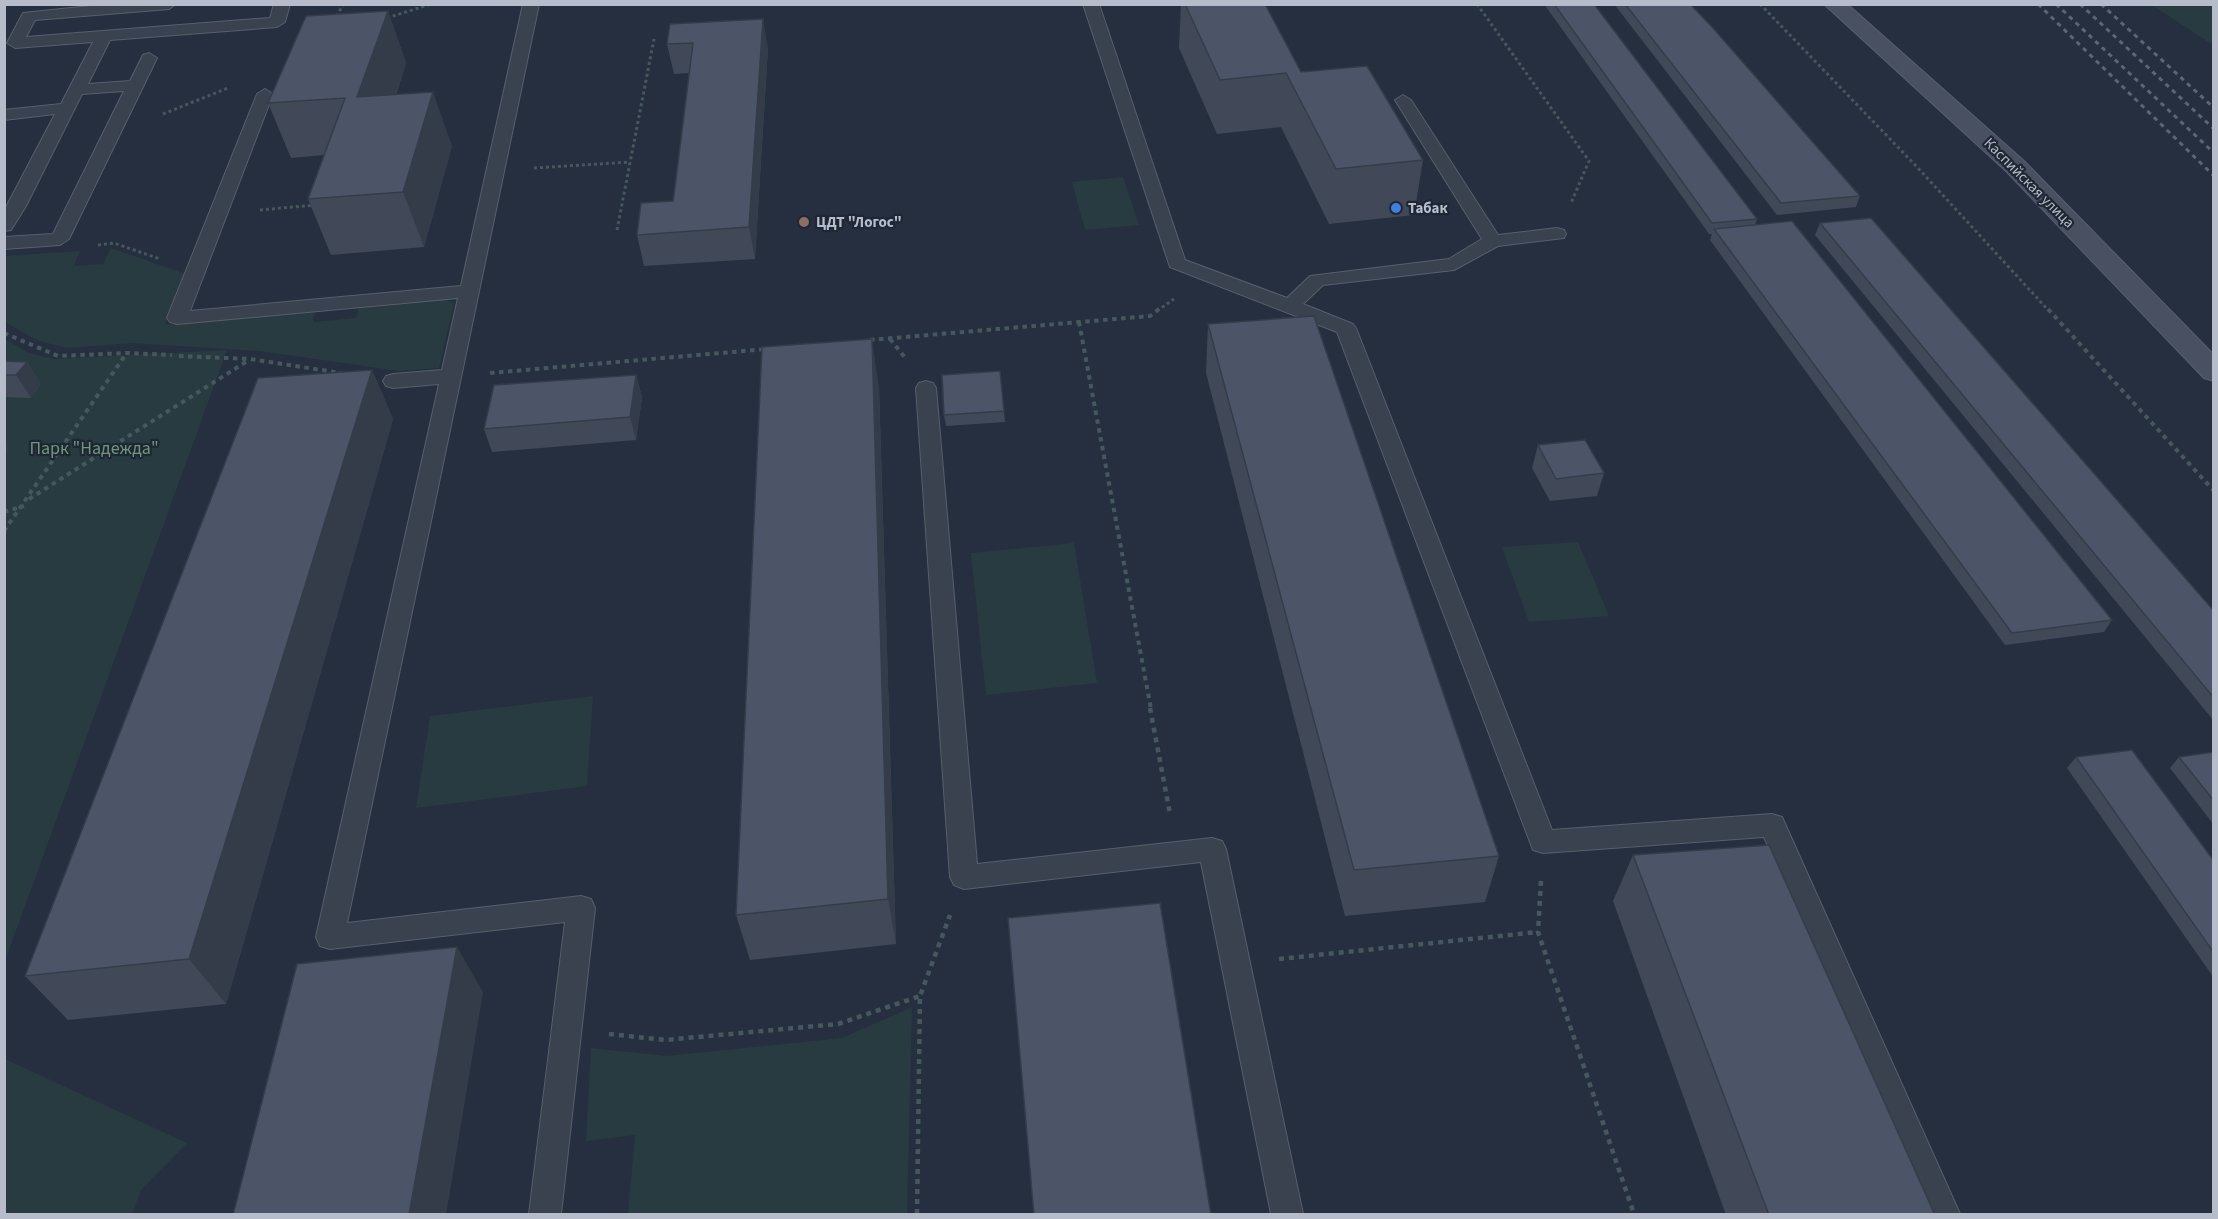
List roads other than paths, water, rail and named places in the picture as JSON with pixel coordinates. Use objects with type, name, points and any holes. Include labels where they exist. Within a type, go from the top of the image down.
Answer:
[{"type":"main road","name":"Каспийская улица","points":[[1834,4],[2015,166],[2214,372]]},
{"type":"lane","points":[[169,4],[29,16],[15,43],[277,22],[282,4]]},
{"type":"lane","points":[[531,4],[330,937],[582,908],[546,1215]]},
{"type":"lane","points":[[1091,4],[1178,262],[1346,328],[1543,842],[1772,825],[1944,1215]]},
{"type":"lane","points":[[4,226],[104,36]]},
{"type":"lane","points":[[4,243],[60,239],[149,58]]},
{"type":"lane","points":[[76,90],[136,86]]},
{"type":"lane","points":[[265,94],[177,318],[468,291]]},
{"type":"lane","points":[[1403,100],[1493,241]]},
{"type":"lane","points":[[4,115],[67,108]]},
{"type":"lane","points":[[1291,305],[1317,280],[1454,264],[1493,241],[1557,234]]},
{"type":"lane","points":[[393,381],[451,376]]},
{"type":"lane","points":[[919,378],[964,877],[1212,849],[1287,1215]]},
{"type":"railway","points":[[2038,4],[2214,176]]},
{"type":"railway","points":[[2056,4],[2214,153]]},
{"type":"railway","points":[[2080,4],[2214,129]]},
{"type":"railway","points":[[2101,4],[2214,108]]},
{"type":"place","name":"Табак","points":[[1396,208]]},
{"type":"place","name":"ЦДТ \"Логос\"","points":[[804,222]]},
{"type":"park label","name":"Парк \"Надежда\"","points":[[94,448]]}]
